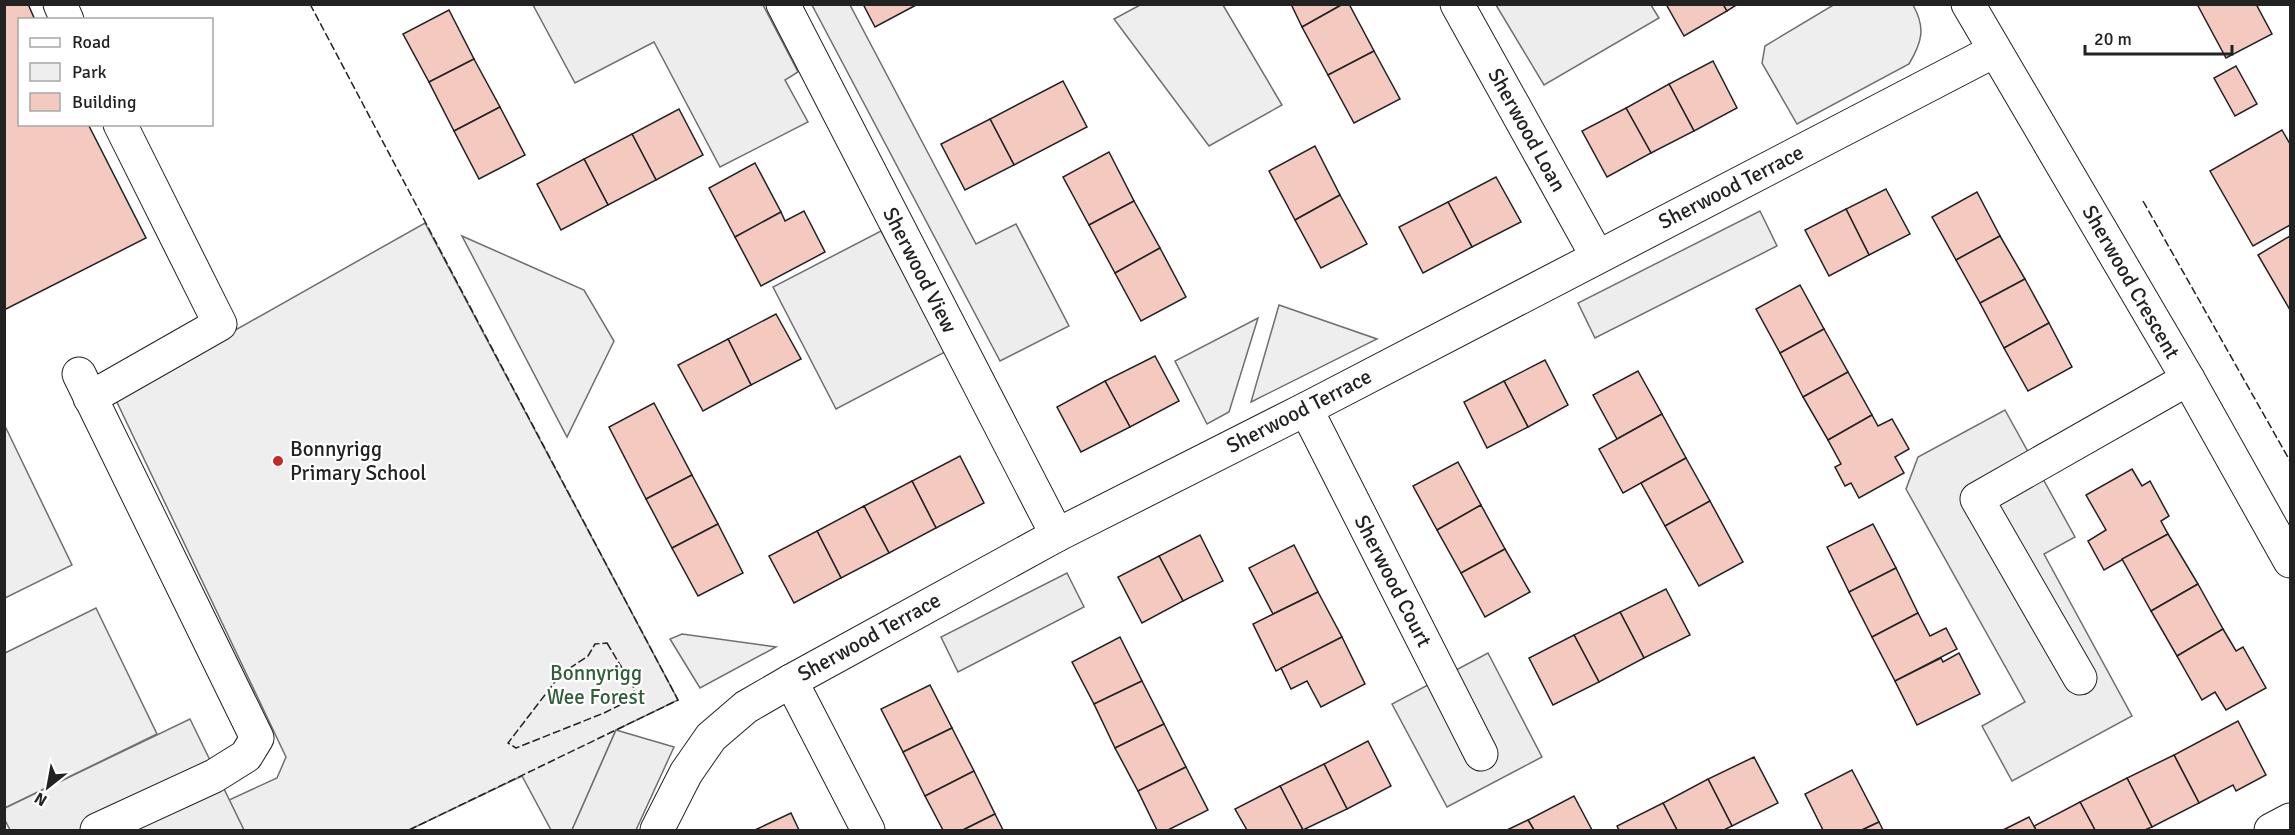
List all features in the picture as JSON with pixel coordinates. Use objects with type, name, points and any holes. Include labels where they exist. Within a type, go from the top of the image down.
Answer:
[{"type":"street","points":[[60,4],[66,18]]},
{"type":"street","name":"Sherwood View","points":[[783,4],[1058,535]]},
{"type":"street","name":"Sherwood Loan","points":[[1456,4],[1597,256]]},
{"type":"street","name":"Sherwood Crescent","points":[[1968,4],[2188,379],[2290,561]]},
{"type":"street","name":"Sherwood Terrace","points":[[657,831],[686,773],[711,737],[746,707],[1058,535],[1306,409],[1994,51]]},
{"type":"street","points":[[97,831],[214,776],[246,756],[257,738],[84,386],[220,324],[121,126]]},
{"type":"street","points":[[2080,678],[1977,498],[2188,379]]},
{"type":"street","name":"Sherwood Court","points":[[1306,409],[1481,754]]},
{"type":"street","points":[[791,681],[868,831]]},
{"type":"street","points":[[2271,831],[2290,820]]},
{"type":"green space","points":[[1835,4],[1913,5],[1921,28],[1917,49],[1909,64],[1797,124],[1762,63],[1765,46]]},
{"type":"green space","points":[[1140,5],[1223,5],[1282,105],[1209,146],[1114,19]]},
{"type":"green space","name":"Bonnyrigg Wee Forest","points":[[425,223],[678,700],[616,730],[572,830],[551,830],[522,776],[409,830],[242,830],[229,800],[277,778],[286,757],[115,398]]},
{"type":"green space","points":[[462,236],[584,290],[614,341],[567,437]]},
{"type":"green space","points":[[1279,305],[1377,339],[1251,402]]},
{"type":"green space","points":[[1258,318],[1229,412],[1207,424],[1175,361]]},
{"type":"green space","points":[[5,426],[72,565],[4,598]]},
{"type":"green space","points":[[96,608],[157,734],[5,808],[5,653]]},
{"type":"green space","points":[[682,634],[776,647],[700,688],[670,639]]},
{"type":"shaded area","points":[[533,5],[763,5],[798,72],[785,80],[808,122],[720,167],[654,42],[575,83]]},
{"type":"shaded area","points":[[812,5],[850,5],[976,244],[1016,224],[1069,326],[1000,361]]},
{"type":"shaded area","points":[[1496,5],[1651,5],[1659,18],[1544,85]]},
{"type":"shaded area","points":[[1760,211],[1777,246],[1595,338],[1578,303]]},
{"type":"shaded area","points":[[881,231],[945,352],[836,409],[773,287]]},
{"type":"shaded area","points":[[2005,410],[2075,537],[2044,554],[2132,716],[2012,781],[1982,726],[2025,702],[1906,489],[1918,457]]},
{"type":"shaded area","points":[[1067,573],[1084,607],[958,672],[941,637]]},
{"type":"shaded area","points":[[1488,653],[1542,757],[1447,807],[1392,704]]},
{"type":"shaded area","points":[[190,719],[244,830],[10,830],[5,820],[5,808]]},
{"type":"shaded area","points":[[616,730],[674,747],[636,830],[572,830]]},
{"type":"building","points":[[4,4],[28,4],[34,18],[18,18],[18,126],[89,126],[146,238],[4,310]]},
{"type":"building","points":[[863,4],[918,4],[875,27]]},
{"type":"building","points":[[1291,4],[1343,4],[1302,27]]},
{"type":"building","points":[[1343,4],[1349,4],[1374,51],[1328,75],[1302,27]]},
{"type":"building","points":[[1666,4],[1723,4],[1727,11],[1684,36]]},
{"type":"building","points":[[1723,4],[1738,4],[1727,11]]},
{"type":"building","points":[[2197,4],[2256,4],[2272,34],[2226,58]]},
{"type":"building","points":[[449,10],[474,59],[429,82],[403,34]]},
{"type":"building","points":[[1374,51],[1400,99],[1354,123],[1328,75]]},
{"type":"building","points":[[474,59],[500,107],[454,131],[429,82]]},
{"type":"building","points":[[1713,61],[1737,108],[1694,131],[1669,84]]},
{"type":"building","points":[[2236,66],[2257,104],[2235,116],[2214,78]]},
{"type":"building","points":[[1063,81],[1087,127],[1014,165],[990,119]]},
{"type":"building","points":[[1669,84],[1694,131],[1651,153],[1626,108]]},
{"type":"building","points":[[500,107],[525,155],[479,179],[454,131]]},
{"type":"building","points":[[1626,108],[1651,153],[1607,177],[1582,131]]},
{"type":"building","points":[[679,109],[703,155],[656,180],[632,134]]},
{"type":"building","points":[[990,119],[1014,165],[965,190],[941,144]]},
{"type":"building","points":[[2282,130],[2290,144],[2290,225],[2253,246],[2210,171]]},
{"type":"building","points":[[632,134],[656,180],[608,205],[584,159]]},
{"type":"building","points":[[1315,146],[1340,195],[1295,220],[1269,171]]},
{"type":"building","points":[[1109,152],[1134,201],[1089,225],[1063,177]]},
{"type":"building","points":[[584,159],[608,205],[561,230],[537,184]]},
{"type":"building","points":[[755,163],[781,212],[735,237],[709,188]]},
{"type":"building","points":[[1496,177],[1521,222],[1472,247],[1448,202]]},
{"type":"building","points":[[1886,189],[1910,234],[1869,255],[1846,209]]},
{"type":"building","points":[[1977,192],[2000,236],[1956,260],[1932,217]]},
{"type":"building","points":[[1340,195],[1367,244],[1321,268],[1295,220]]},
{"type":"building","points":[[1134,201],[1160,248],[1115,273],[1089,225]]},
{"type":"building","points":[[1448,202],[1472,247],[1423,273],[1399,227]]},
{"type":"building","points":[[1846,209],[1869,255],[1829,276],[1805,230]]},
{"type":"building","points":[[804,211],[825,252],[761,286],[735,237],[781,212],[785,221]]},
{"type":"building","points":[[2000,236],[2025,279],[1980,303],[1956,260]]},
{"type":"building","points":[[2290,236],[2290,310],[2258,255]]},
{"type":"building","points":[[1160,248],[1186,297],[1141,321],[1115,273]]},
{"type":"building","points":[[2025,279],[2049,323],[2004,348],[1980,303]]},
{"type":"building","points":[[1800,285],[1824,329],[1780,353],[1756,309]]},
{"type":"building","points":[[776,314],[801,359],[751,385],[728,339]]},
{"type":"building","points":[[2049,323],[2072,367],[2028,391],[2004,348]]},
{"type":"building","points":[[1824,329],[1848,372],[1803,397],[1780,353]]},
{"type":"building","points":[[728,339],[751,385],[703,411],[678,365]]},
{"type":"building","points":[[1155,356],[1179,401],[1130,427],[1105,381]]},
{"type":"building","points":[[1545,360],[1568,405],[1528,427],[1504,381]]},
{"type":"building","points":[[1638,371],[1662,414],[1617,439],[1593,395]]},
{"type":"building","points":[[1848,372],[1872,415],[1828,440],[1803,397]]},
{"type":"building","points":[[1105,381],[1130,427],[1081,452],[1057,407]]},
{"type":"building","points":[[1504,381],[1528,427],[1487,448],[1464,402]]},
{"type":"building","points":[[654,403],[692,475],[646,499],[609,427]]},
{"type":"building","points":[[1662,414],[1686,458],[1623,493],[1599,449]]},
{"type":"building","points":[[1872,415],[1878,426],[1892,419],[1909,449],[1895,457],[1904,473],[1859,498],[1851,483],[1845,486],[1835,467],[1841,464],[1828,440]]},
{"type":"building","points":[[960,456],[984,503],[936,528],[912,481]]},
{"type":"building","points":[[1686,458],[1710,501],[1665,526],[1641,483]]},
{"type":"building","points":[[1458,462],[1481,505],[1437,530],[1413,486]]},
{"type":"building","points":[[2132,469],[2142,486],[2150,481],[2169,516],[2161,521],[2168,534],[2104,570],[2088,541],[2106,530],[2086,495]]},
{"type":"building","points":[[692,475],[718,524],[672,548],[646,499]]},
{"type":"building","points":[[912,481],[936,528],[889,553],[864,506]]},
{"type":"building","points":[[1710,501],[1743,562],[1699,586],[1665,526]]},
{"type":"building","points":[[1481,505],[1505,549],[1461,573],[1437,530]]},
{"type":"building","points":[[864,506],[889,553],[841,578],[817,531]]},
{"type":"building","points":[[718,524],[743,573],[698,596],[672,548]]},
{"type":"building","points":[[1873,524],[1896,568],[1849,592],[1827,547]]},
{"type":"building","points":[[817,531],[841,578],[794,603],[769,556]]},
{"type":"building","points":[[2168,534],[2198,584],[2151,611],[2122,559]]},
{"type":"building","points":[[1200,535],[1223,581],[1183,601],[1159,556]]},
{"type":"building","points":[[1294,545],[1318,592],[1273,614],[1249,568]]},
{"type":"building","points":[[1505,549],[1530,592],[1485,617],[1461,573]]},
{"type":"building","points":[[1159,556],[1183,601],[1142,623],[1118,577]]},
{"type":"building","points":[[1896,568],[1918,613],[1872,637],[1849,592]]},
{"type":"building","points":[[2198,584],[2223,629],[2177,656],[2151,611]]},
{"type":"building","points":[[1666,589],[1690,635],[1644,658],[1620,612]]},
{"type":"building","points":[[1318,592],[1342,637],[1276,671],[1253,624]]},
{"type":"building","points":[[1620,612],[1644,658],[1599,682],[1574,635]]},
{"type":"building","points":[[1918,613],[1930,636],[1946,628],[1957,649],[1895,681],[1872,637]]},
{"type":"building","points":[[2223,629],[2236,651],[2243,647],[2266,688],[2226,710],[2215,692],[2202,700],[2177,656]]},
{"type":"building","points":[[1574,635],[1599,682],[1553,705],[1529,658]]},
{"type":"building","points":[[1120,637],[1142,681],[1094,704],[1072,662]]},
{"type":"building","points":[[1342,637],[1365,684],[1321,707],[1307,681],[1291,689],[1281,668]]},
{"type":"building","points":[[1959,653],[1980,694],[1917,725],[1895,681],[1941,658],[1943,662]]},
{"type":"building","points":[[1142,681],[1164,724],[1115,748],[1094,704]]},
{"type":"building","points":[[930,685],[952,728],[903,752],[881,709]]},
{"type":"building","points":[[2238,721],[2266,775],[2236,791],[2233,785],[2199,803],[2174,755]]},
{"type":"building","points":[[1164,724],[1186,767],[1138,791],[1115,748]]},
{"type":"building","points":[[952,728],[974,771],[925,796],[903,752]]},
{"type":"building","points":[[1368,741],[1391,786],[1347,809],[1324,764]]},
{"type":"building","points":[[2174,755],[2199,803],[2152,827],[2127,778]]},
{"type":"building","points":[[1754,757],[1778,803],[1732,826],[1708,779]]},
{"type":"building","points":[[1324,764],[1347,809],[1303,830],[1280,786]]},
{"type":"building","points":[[1186,767],[1208,810],[1168,830],[1157,830],[1138,791]]},
{"type":"building","points":[[1852,770],[1879,822],[1862,830],[1823,830],[1805,794]]},
{"type":"building","points":[[974,771],[995,814],[963,830],[943,830],[925,796]]},
{"type":"building","points":[[2127,778],[2152,827],[2145,830],[2095,830],[2080,802]]},
{"type":"building","points":[[1708,779],[1732,826],[1724,830],[1677,830],[1663,803]]},
{"type":"building","points":[[1280,786],[1303,830],[1247,830],[1235,809]]},
{"type":"building","points":[[1574,796],[1592,830],[1534,830],[1528,820]]},
{"type":"building","points":[[2080,802],[2095,830],[2036,830],[2034,826]]},
{"type":"building","points":[[1663,803],[1677,830],[1619,830],[1617,826]]},
{"type":"building","points":[[791,813],[799,830],[755,830]]},
{"type":"building","points":[[995,814],[1003,830],[963,830]]},
{"type":"building","points":[[2029,817],[2036,830],[2003,830]]},
{"type":"building","points":[[1528,820],[1534,830],[1507,830]]},
{"type":"building","points":[[1879,822],[1883,830],[1862,830]]},
{"type":"fence","points":[[310,4],[678,700],[409,830]]},
{"type":"fence","points":[[2143,201],[2290,461]]},
{"type":"fence","points":[[607,643],[634,688],[634,698],[604,713],[516,748],[508,743],[561,674],[588,656],[595,644],[607,643]]},
{"type":"place","name":"Bonnyrigg Primary School","points":[[278,461]]}]
